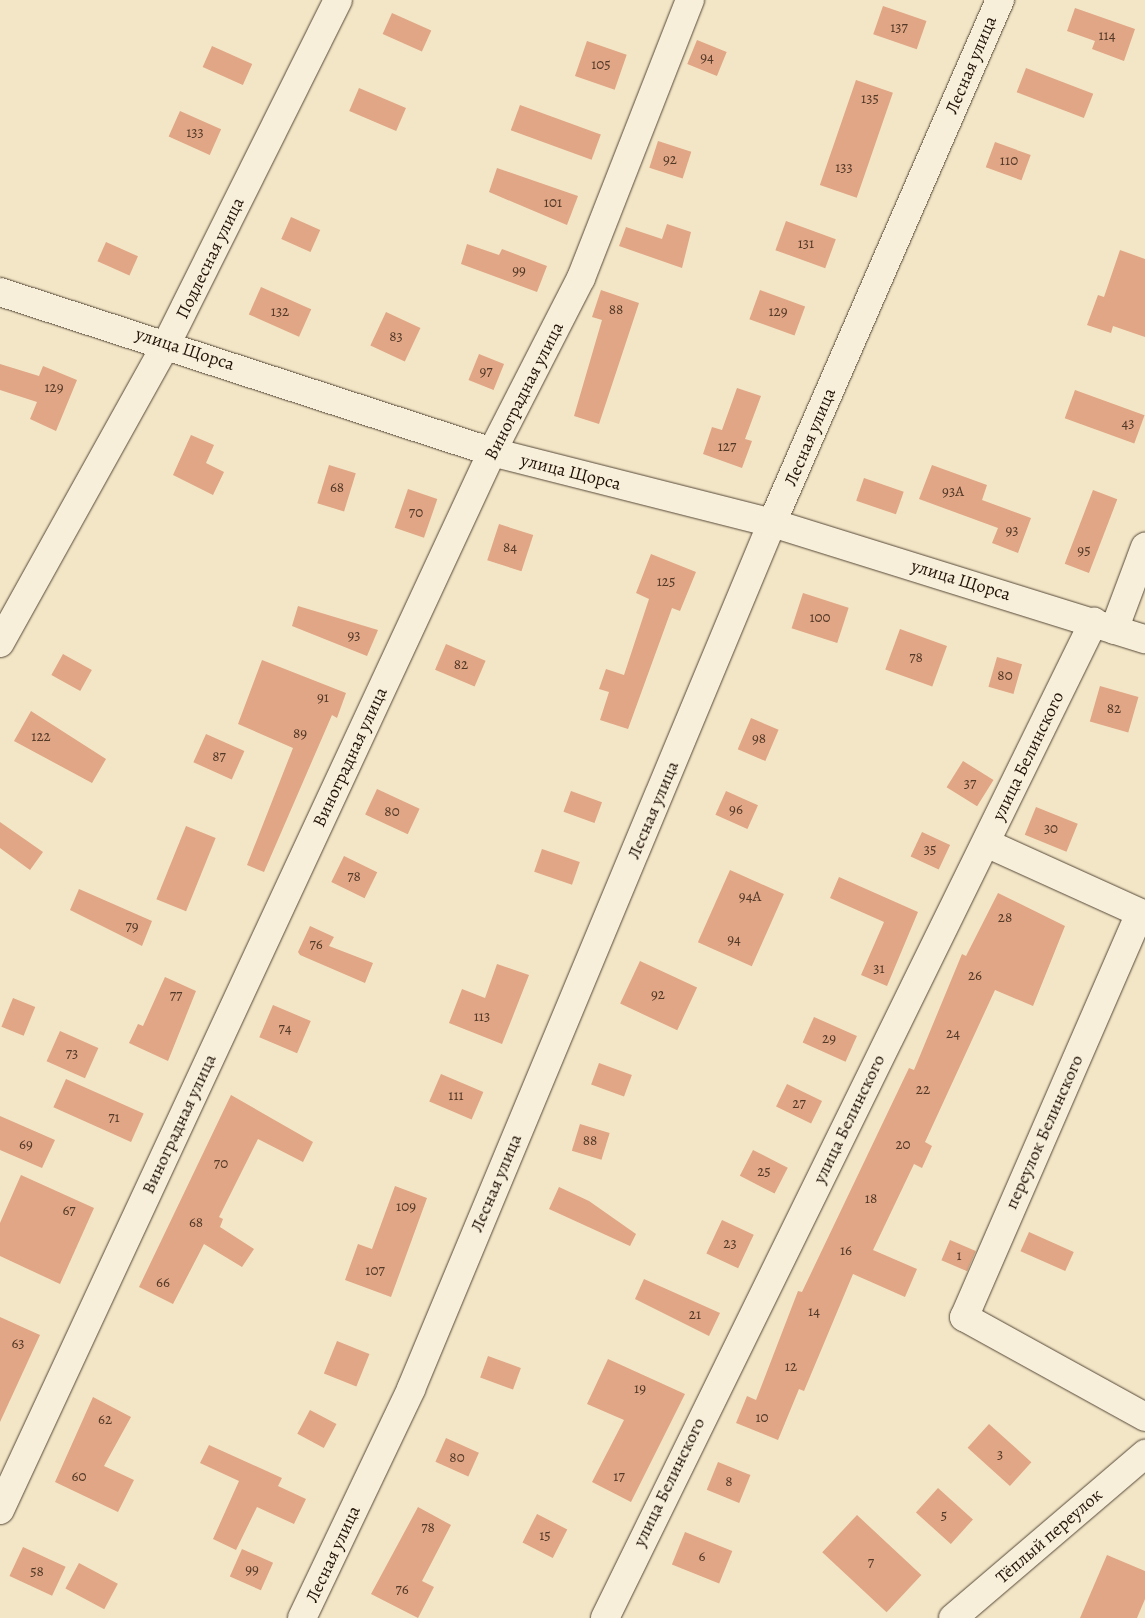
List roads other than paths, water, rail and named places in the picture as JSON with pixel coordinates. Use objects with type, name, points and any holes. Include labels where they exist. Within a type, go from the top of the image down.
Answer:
[{"type":"street","name":"Подлесная улица","points":[[0,643],[168,343],[338,0]]},
{"type":"street","name":"Виноградная улица","points":[[0,1510],[492,452],[581,278],[690,0]]},
{"type":"street","name":"Лесная улица","points":[[302,1618],[411,1389],[772,524],[1000,0]]},
{"type":"street","name":"улица Щорса","points":[[0,292],[168,343],[492,452],[772,524],[1145,639]]},
{"type":"street","name":"улица Белинского","points":[[605,1618],[666,1486],[986,843],[1145,547]]},
{"type":"street","name":"переулок Белинского","points":[[986,843],[1140,913],[964,1317],[1145,1417]]},
{"type":"street","name":"Тёплый переулок","points":[[953,1618],[1145,1454]]}]
